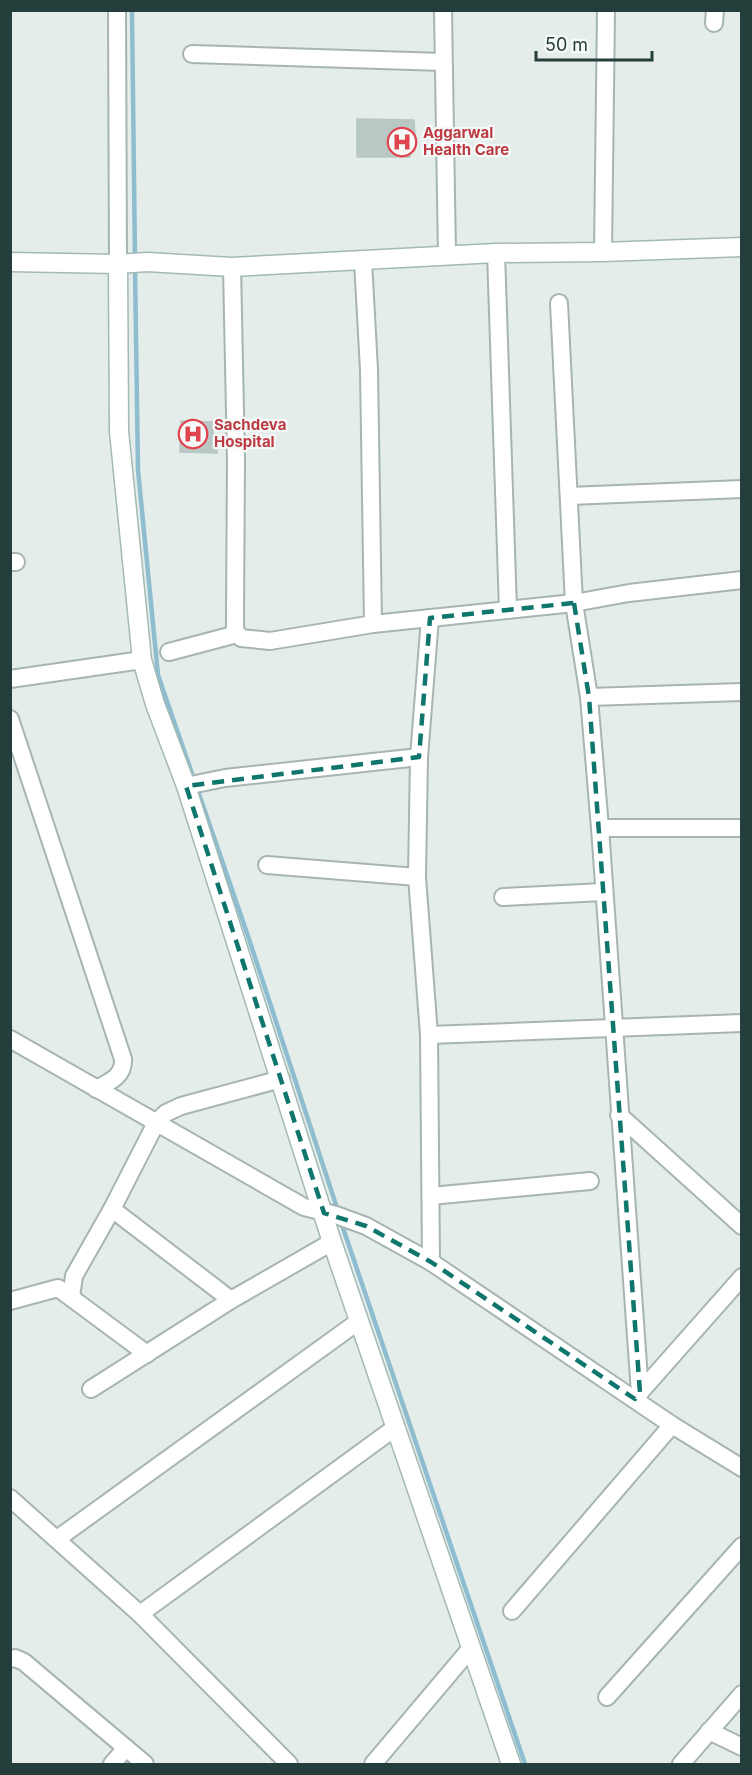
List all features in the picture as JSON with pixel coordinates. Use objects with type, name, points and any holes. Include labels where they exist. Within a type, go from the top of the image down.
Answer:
[{"type":"street","points":[[117,10],[123,263],[119,431],[142,660],[155,704],[190,785],[281,1079],[330,1214],[333,1242],[511,1764]]},
{"type":"street","points":[[443,10],[447,256]]},
{"type":"street","points":[[603,252],[606,10]]},
{"type":"street","points":[[192,54],[443,62]]},
{"type":"street","points":[[10,262],[147,262],[232,267],[496,254],[741,247]]},
{"type":"street","points":[[496,254],[508,610]]},
{"type":"street","points":[[363,261],[369,370],[373,624]]},
{"type":"street","points":[[232,267],[237,634]]},
{"type":"street","points":[[559,303],[574,603],[589,697],[600,828],[638,1396]]},
{"type":"street","points":[[569,496],[741,489]]},
{"type":"street","points":[[169,652],[237,634],[247,639],[270,641],[373,624],[574,603],[630,593],[741,580]]},
{"type":"street","points":[[430,618],[419,757],[417,877],[429,1035],[430,1263]]},
{"type":"street","points":[[10,679],[142,660]]},
{"type":"street","points":[[589,697],[741,692]]},
{"type":"street","points":[[10,719],[123,1059],[118,1076],[96,1089]]},
{"type":"street","points":[[190,785],[225,778],[419,757]]},
{"type":"street","points":[[600,828],[741,828]]},
{"type":"street","points":[[267,865],[417,877]]},
{"type":"street","points":[[503,897],[603,892]]},
{"type":"street","points":[[429,1035],[741,1023]]},
{"type":"street","points":[[10,1039],[304,1207],[366,1226],[430,1263],[638,1396],[672,1425],[741,1468]]},
{"type":"street","points":[[71,1297],[74,1276],[112,1209],[156,1123],[171,1110],[181,1106],[281,1079]]},
{"type":"street","points":[[620,1115],[741,1226]]},
{"type":"street","points":[[431,1196],[590,1181]]},
{"type":"street","points":[[112,1209],[231,1300]]},
{"type":"street","points":[[91,1389],[231,1300],[333,1242]]},
{"type":"street","points":[[638,1396],[741,1277]]},
{"type":"street","points":[[10,1301],[58,1288],[147,1354]]},
{"type":"street","points":[[57,1539],[359,1321]]},
{"type":"street","points":[[512,1611],[672,1425]]},
{"type":"street","points":[[140,1614],[396,1427]]},
{"type":"street","points":[[10,1498],[140,1614],[289,1764]]},
{"type":"street","points":[[607,1697],[741,1546]]},
{"type":"street","points":[[373,1764],[471,1648]]},
{"type":"street","points":[[10,1659],[15,1658],[24,1662],[146,1764]]},
{"type":"street","points":[[681,1764],[741,1694]]},
{"type":"street","points":[[709,1731],[741,1747]]},
{"type":"street","points":[[112,1764],[126,1748]]},
{"type":"highlighted area","points":[[574,603],[589,697],[640,1393],[635,1399],[431,1262],[366,1226],[324,1213],[186,786],[419,757],[430,618]]},
{"type":"building","points":[[357,119],[414,120],[415,135],[409,135],[410,157],[357,157]]},
{"type":"building","points":[[181,421],[213,422],[213,435],[217,435],[217,453],[180,452]]},
{"type":"waterway","points":[[132,10],[135,260]]},
{"type":"waterway","points":[[135,268],[138,470],[158,675],[248,936],[338,1211]]},
{"type":"waterway","points":[[341,1222],[525,1764]]},
{"type":"place","name":"Aggarwal Health Care","points":[[402,142]]},
{"type":"place","name":"Sachdeva Hospital","points":[[193,434]]}]
